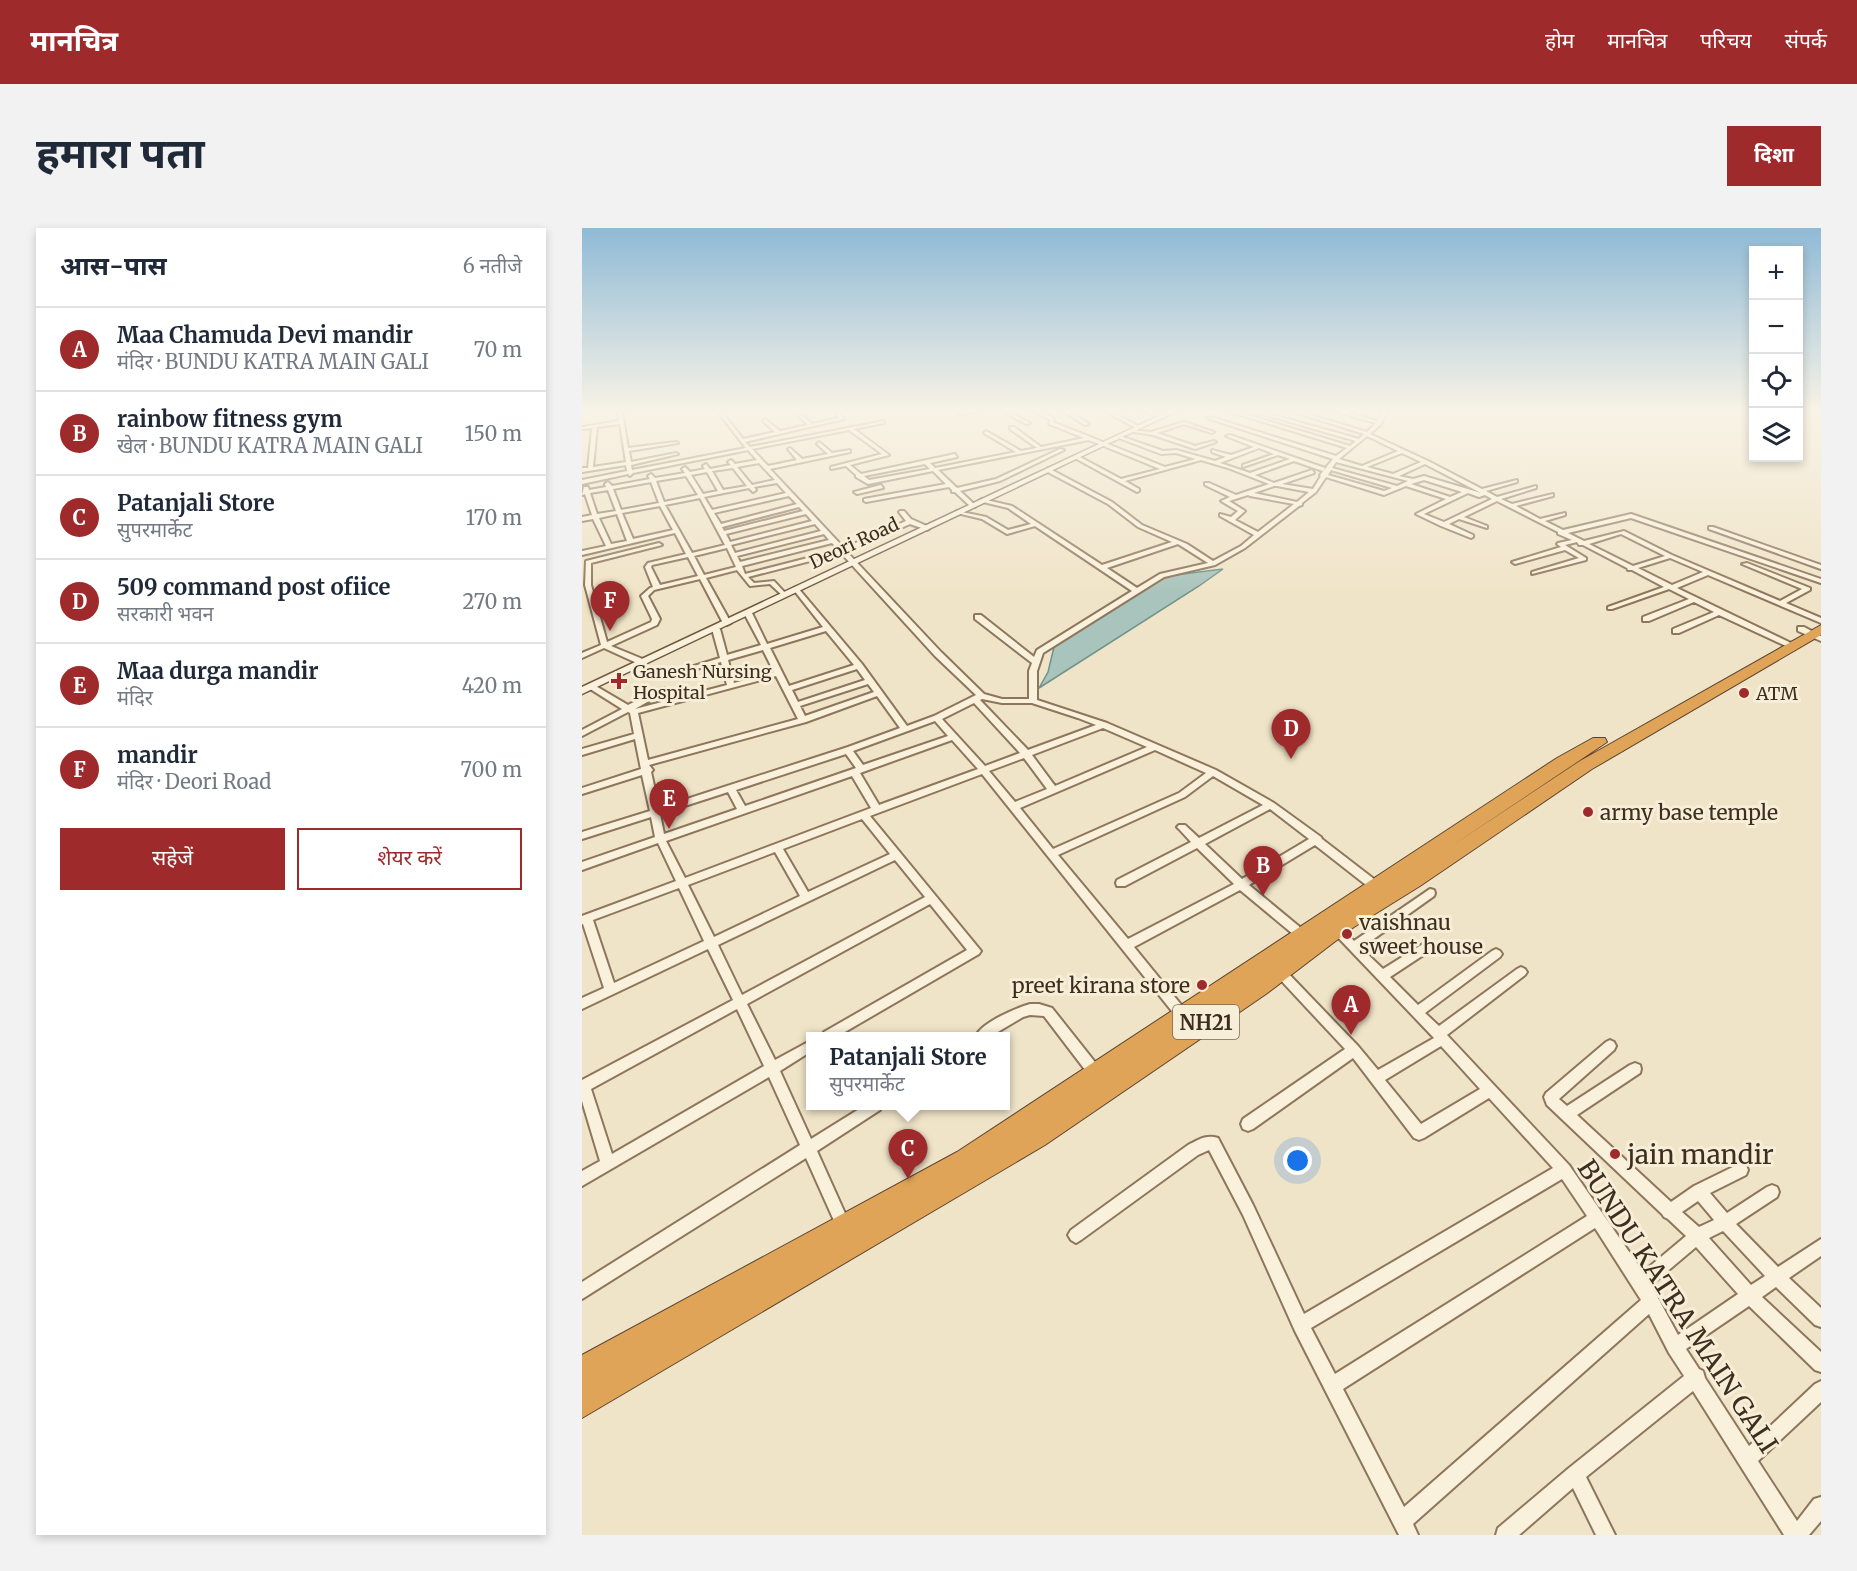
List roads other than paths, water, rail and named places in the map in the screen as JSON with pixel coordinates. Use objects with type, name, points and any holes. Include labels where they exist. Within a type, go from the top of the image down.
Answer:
[{"type":"highway","name":"NH21","points":[[582,1402],[849,1238],[1303,936],[1383,892],[1586,765],[1811,630]]},
{"type":"highway","name":"NH21","points":[[582,1372],[849,1238],[1036,1136],[1279,971],[1383,892]]},
{"type":"street","points":[[609,546],[585,493],[583,482],[639,472]]},
{"type":"street","points":[[649,472],[662,504],[727,624]]},
{"type":"street","points":[[585,493],[703,472]]},
{"type":"street","points":[[711,472],[721,491]]},
{"type":"street","points":[[739,472],[762,500]]},
{"type":"street","points":[[771,472],[978,697],[1026,753],[1052,789]]},
{"type":"street","points":[[854,472],[865,482],[927,472]]},
{"type":"street","points":[[858,476],[877,472]]},
{"type":"street","points":[[934,472],[973,506]]},
{"type":"street","points":[[954,491],[1000,480],[1016,472]]},
{"type":"street","name":"Deori Road","points":[[586,689],[1044,472]]},
{"type":"street","points":[[1052,472],[1110,503],[1140,526],[1178,542],[1214,564]]},
{"type":"street","points":[[1103,472],[1137,490]]},
{"type":"street","points":[[1120,481],[1154,472]]},
{"type":"street","points":[[1241,472],[1276,484],[1314,491]]},
{"type":"street","points":[[1250,475],[1258,472]]},
{"type":"street","points":[[1232,520],[1242,511],[1224,502],[1312,472]]},
{"type":"street","points":[[1032,701],[1033,671],[1040,652],[1135,590],[1170,572],[1214,564],[1259,535],[1300,504],[1314,491],[1325,472]]},
{"type":"street","points":[[1329,472],[1381,492],[1424,478],[1480,495],[1515,481]]},
{"type":"street","points":[[1380,472],[1413,481]]},
{"type":"street","points":[[1393,476],[1402,472]]},
{"type":"street","points":[[1447,472],[1717,613],[1811,630]]},
{"type":"street","points":[[688,474],[711,512],[744,576],[752,585],[772,582],[784,595]]},
{"type":"street","points":[[928,479],[940,477]]},
{"type":"street","points":[[605,478],[632,542]]},
{"type":"street","points":[[582,519],[779,481]]},
{"type":"street","points":[[1207,484],[1237,498]]},
{"type":"street","points":[[1406,484],[1450,499]]},
{"type":"street","points":[[1488,492],[1525,484]]},
{"type":"street","points":[[857,492],[893,485]]},
{"type":"street","points":[[866,500],[949,485]]},
{"type":"street","points":[[1443,525],[1498,498],[1534,487]]},
{"type":"street","points":[[1466,492],[1419,514],[1471,536]]},
{"type":"street","points":[[1505,502],[1543,492]]},
{"type":"street","points":[[711,512],[790,494]]},
{"type":"street","points":[[1247,494],[1300,504]]},
{"type":"street","points":[[1512,506],[1551,495]]},
{"type":"street","points":[[982,501],[1011,507],[1135,590]]},
{"type":"street","points":[[720,529],[801,505]]},
{"type":"street","points":[[720,529],[808,512]]},
{"type":"street","points":[[902,512],[911,521],[927,528]]},
{"type":"street","points":[[959,512],[984,518],[1007,532],[1037,524]]},
{"type":"street","points":[[1539,521],[1563,514]]},
{"type":"street","points":[[1222,515],[1259,535]]},
{"type":"street","points":[[1560,532],[1628,516],[1821,582]]},
{"type":"street","points":[[1458,517],[1485,527]]},
{"type":"street","points":[[744,576],[843,551],[911,521]]},
{"type":"street","points":[[657,587],[648,565],[818,522]]},
{"type":"street","points":[[1643,530],[1654,525]]},
{"type":"street","points":[[1711,528],[1821,567]]},
{"type":"street","points":[[582,543],[584,552],[678,531]]},
{"type":"street","points":[[733,555],[826,532]]},
{"type":"street","points":[[1534,573],[1584,559],[1565,548],[1561,543],[1578,542],[1622,532],[1670,556],[1781,603],[1811,630]]},
{"type":"street","points":[[1659,537],[1672,532]]},
{"type":"street","points":[[655,537],[668,560]]},
{"type":"street","points":[[582,656],[654,622],[656,619],[645,596],[657,587],[834,541]]},
{"type":"street","points":[[1101,567],[1178,542]]},
{"type":"street","points":[[642,662],[605,646],[585,586],[588,562],[659,545]]},
{"type":"street","points":[[1515,562],[1565,548]]},
{"type":"street","points":[[1710,551],[1808,589]]},
{"type":"street","points":[[1630,569],[1670,556]]},
{"type":"street","points":[[1610,608],[1709,572]]},
{"type":"street","points":[[1781,603],[1821,582]]},
{"type":"street","points":[[796,589],[859,666],[905,729]]},
{"type":"street","points":[[1646,619],[1692,600]]},
{"type":"street","points":[[748,613],[803,720]]},
{"type":"street","points":[[1676,631],[1717,613]]},
{"type":"street","points":[[978,617],[1036,662]]},
{"type":"street","points":[[716,628],[731,686]]},
{"type":"street","points":[[672,674],[828,628]]},
{"type":"street","points":[[788,689],[859,666]]},
{"type":"street","points":[[586,689],[632,710],[779,673]]},
{"type":"street","points":[[796,705],[870,681]]},
{"type":"street","points":[[582,733],[632,710],[664,690]]},
{"type":"street","points":[[582,791],[647,767],[803,720],[879,693]]},
{"type":"street","points":[[582,836],[849,750],[937,718],[978,697],[1002,701],[1032,701],[1104,725],[1214,772],[1271,805],[1383,892]]},
{"type":"street","points":[[632,710],[640,735],[653,813],[660,838],[772,1068],[849,1238]]},
{"type":"street","points":[[937,718],[982,768],[1183,1017]]},
{"type":"street","points":[[610,990],[585,919],[680,881],[864,815],[982,768],[1104,725]]},
{"type":"street","points":[[582,752],[640,735]]},
{"type":"street","points":[[582,866],[954,737]]},
{"type":"street","points":[[1013,807],[1155,747]]},
{"type":"street","points":[[849,750],[877,810]]},
{"type":"street","points":[[1051,854],[1182,795],[1214,772]]},
{"type":"street","points":[[730,788],[742,810]]},
{"type":"street","points":[[1121,883],[1271,805]]},
{"type":"street","points":[[835,1032],[974,953],[974,948],[864,815]]},
{"type":"street","points":[[1182,827],[1242,885],[1303,936]]},
{"type":"street","points":[[1125,946],[1242,885],[1317,839]]},
{"type":"street","points":[[777,846],[806,898]]},
{"type":"street","points":[[582,1004],[897,855]]},
{"type":"street","points":[[1354,947],[1430,893]]},
{"type":"street","points":[[608,1163],[583,1087],[738,1001],[932,898]]},
{"type":"street","name":"BUNDU KATRA MAIN GALI","points":[[1336,929],[1441,1037],[1564,1170],[1641,1283],[1675,1347],[1796,1535]]},
{"type":"street","points":[[1382,976],[1427,947]]},
{"type":"street","points":[[1417,1012],[1496,954]]},
{"type":"street","points":[[1279,971],[1354,1050],[1419,1133],[1490,1090]]},
{"type":"street","points":[[1377,1078],[1441,1037],[1521,972]]},
{"type":"street","points":[[988,1032],[1024,1009],[1041,1009],[1048,1012],[1097,1075]]},
{"type":"street","points":[[1610,1046],[1551,1097],[1552,1101],[1697,1236],[1749,1295],[1821,1364]]},
{"type":"street","points":[[582,1179],[806,1048]]},
{"type":"street","points":[[1248,1124],[1354,1050]]},
{"type":"street","points":[[1567,1114],[1635,1069]]},
{"type":"street","points":[[582,1291],[868,1110]]},
{"type":"street","points":[[1076,1235],[1193,1150],[1210,1142],[1218,1148],[1301,1325],[1405,1528],[1651,1302]]},
{"type":"street","points":[[1301,1325],[1564,1170]]},
{"type":"street","points":[[1669,1212],[1699,1191],[1741,1170]]},
{"type":"street","points":[[1699,1191],[1724,1223],[1774,1276],[1821,1319]]},
{"type":"street","points":[[1641,1283],[1697,1236],[1724,1223],[1772,1192]]},
{"type":"street","points":[[1333,1385],[1598,1218]]},
{"type":"street","points":[[1675,1347],[1774,1276],[1821,1246]]},
{"type":"street","points":[[1505,1535],[1575,1474],[1696,1377]]},
{"type":"street","points":[[1748,1459],[1821,1390]]},
{"type":"street","points":[[1575,1474],[1606,1535]]},
{"type":"street","points":[[1796,1535],[1821,1506]]},
{"type":"water","points":[[1223,569],[1039,688],[1048,672],[1054,647],[1093,620],[1167,576]]},
{"type":"place","name":"mandir","points":[[610,631]]},
{"type":"place","name":"Ganesh Nursing Hospital","points":[[619,681]]},
{"type":"place","name":"ATM","points":[[1744,693]]},
{"type":"place","name":"509 command post ofiice","points":[[1291,759]]},
{"type":"place","name":"army base temple","points":[[1588,812]]},
{"type":"place","name":"Maa durga mandir","points":[[669,829]]},
{"type":"place","name":"rainbow fitness gym","points":[[1263,896]]},
{"type":"place","name":"vaishnau sweet house","points":[[1347,934]]},
{"type":"place","name":"preet kirana store","points":[[1202,985]]},
{"type":"place","name":"Maa Chamuda Devi mandir","points":[[1351,1035]]},
{"type":"place","name":"jain mandir","points":[[1615,1154]]},
{"type":"place","name":"Patanjali Store","points":[[908,1179]]}]
